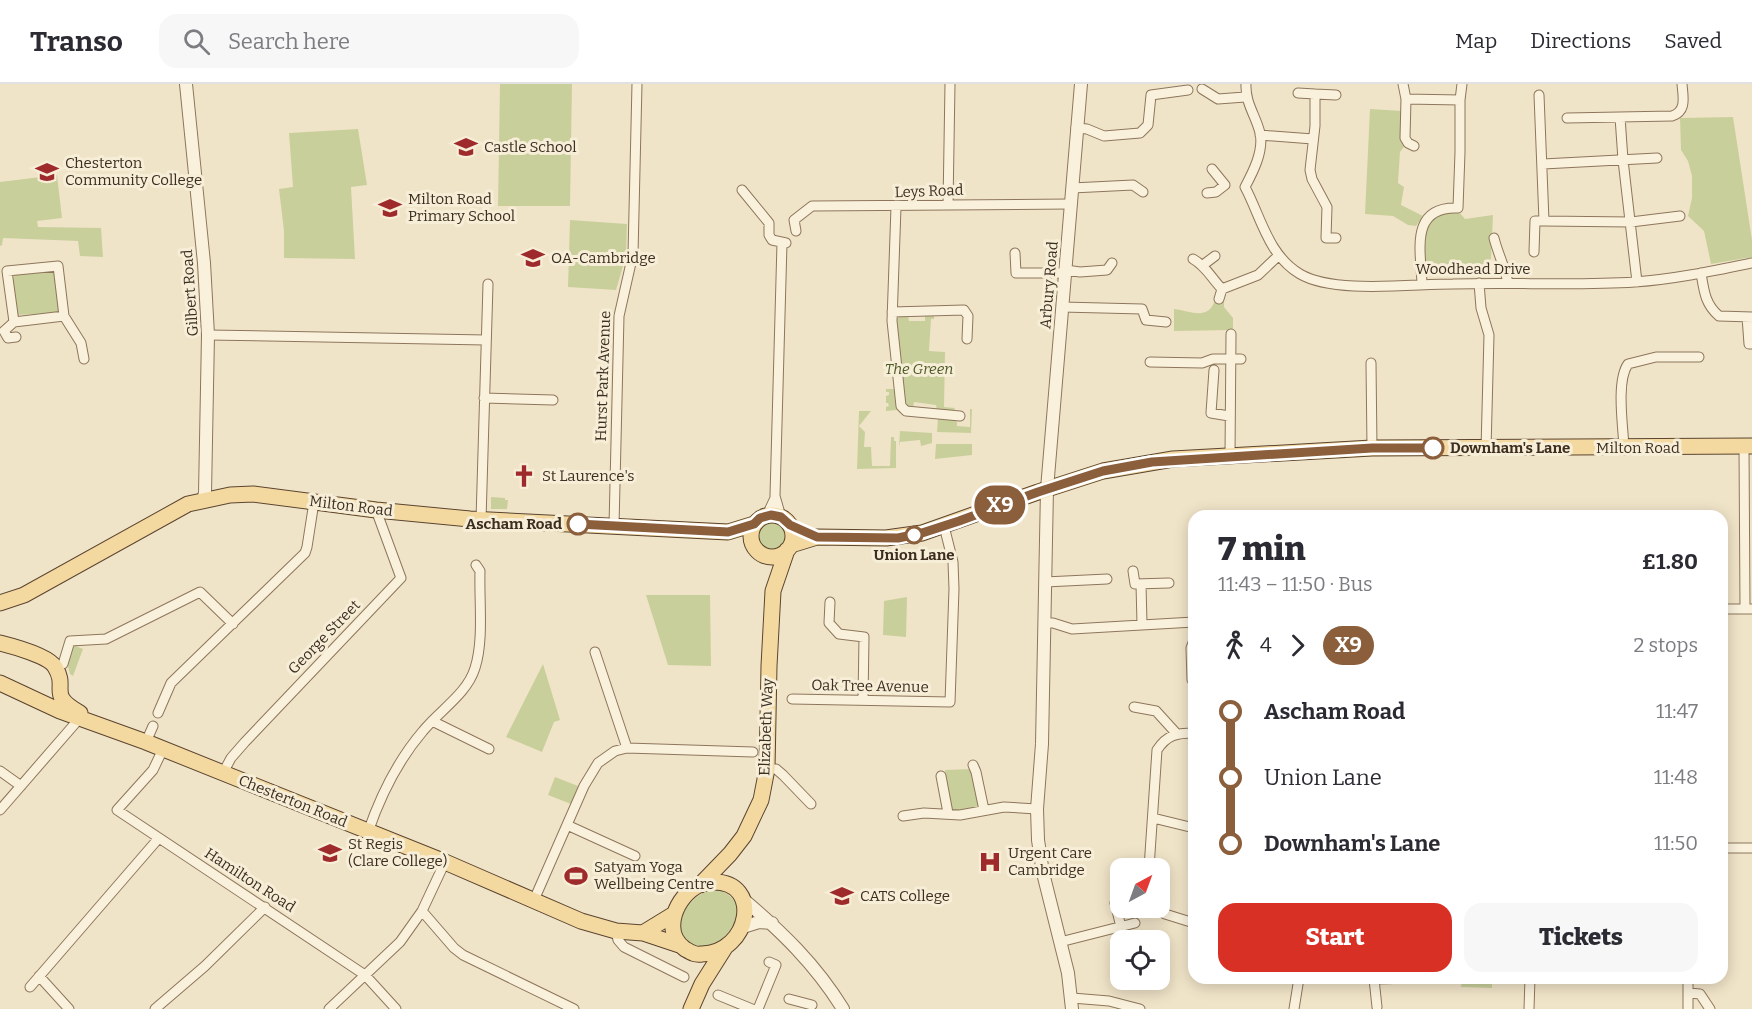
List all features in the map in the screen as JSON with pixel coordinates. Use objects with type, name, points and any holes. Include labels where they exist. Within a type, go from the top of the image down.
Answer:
[{"type":"main road","name":"Milton Road","points":[[789,548],[817,537],[898,538],[944,526],[1103,471],[1173,459],[1372,448],[1748,446]]},
{"type":"main road","name":"Milton Road","points":[[0,603],[24,595],[179,508],[203,500],[230,495],[253,494],[376,510],[481,520],[728,532],[754,524]]},
{"type":"main road","points":[[760,518],[779,519],[793,538],[789,548],[773,557],[762,555],[752,543],[750,535],[754,524],[760,518]]},
{"type":"main road","name":"Milton Road","points":[[779,519],[817,537]]},
{"type":"main road","name":"Milton Road","points":[[728,532],[752,543]]},
{"type":"main road","name":"Elizabeth Way","points":[[773,591],[789,548]]},
{"type":"main road","name":"Elizabeth Way","points":[[700,885],[730,854],[753,820],[761,800],[767,769],[773,591],[769,570],[762,555]]},
{"type":"main road","points":[[0,615],[24,595]]},
{"type":"main road","points":[[0,632],[5,644],[51,662],[57,671],[60,698],[67,706],[103,726]]},
{"type":"main road","points":[[33,698],[45,695],[52,689],[57,671]]},
{"type":"main road","points":[[0,683],[79,719],[103,726]]},
{"type":"main road","name":"Chesterton Road","points":[[103,726],[445,862],[581,921],[616,931],[643,933],[679,945]]},
{"type":"main road","points":[[730,854],[730,886]]},
{"type":"main road","points":[[643,933],[674,914],[689,892],[700,885],[721,882],[730,886],[743,899],[745,912],[743,927],[727,946],[714,953],[693,954],[679,945],[672,929],[674,914]]},
{"type":"main road","points":[[691,1009],[702,984],[727,946]]},
{"type":"main road","points":[[693,954],[702,984]]},
{"type":"street","name":"Gilbert Road","points":[[186,84],[204,263],[208,335],[203,500]]},
{"type":"street","name":"Hurst Park Avenue","points":[[614,526],[619,316],[633,254],[637,84]]},
{"type":"street","points":[[948,205],[951,84]]},
{"type":"street","name":"Arbury Road","points":[[1047,489],[1081,84]]},
{"type":"street","points":[[1207,193],[1216,192],[1225,185],[1245,187],[1257,159],[1260,135],[1245,97],[1246,84]]},
{"type":"street","points":[[1403,84],[1406,99],[1405,138],[1414,146]]},
{"type":"street","points":[[1422,284],[1421,228],[1434,212],[1449,207],[1458,208],[1462,84]]},
{"type":"street","points":[[1567,118],[1672,116],[1678,114],[1683,107],[1682,84]]},
{"type":"street","points":[[1076,128],[1087,129],[1104,136],[1140,133],[1148,125],[1151,95],[1188,90]]},
{"type":"street","points":[[1202,90],[1218,99],[1245,97]]},
{"type":"street","points":[[1298,93],[1336,95]]},
{"type":"street","points":[[1315,94],[1310,170],[1312,179],[1327,207],[1331,238],[1315,237]]},
{"type":"street","points":[[1539,95],[1544,221]]},
{"type":"street","points":[[1207,106],[1214,97]]},
{"type":"street","points":[[1406,99],[1460,100]]},
{"type":"street","points":[[1620,117],[1637,282]]},
{"type":"street","points":[[1260,135],[1313,139]]},
{"type":"street","points":[[1543,164],[1657,158]]},
{"type":"street","points":[[1212,169],[1225,185]]},
{"type":"street","points":[[1072,188],[1133,185],[1143,192]]},
{"type":"street","name":"Woodhead Drive","points":[[1245,187],[1278,256],[1298,273],[1314,280],[1340,286],[1637,282],[1752,263]]},
{"type":"street","points":[[742,190],[769,223],[769,235],[772,240],[784,243],[775,498],[779,519]]},
{"type":"street","name":"Leys Road","points":[[796,231],[790,217],[812,206],[1070,204]]},
{"type":"street","points":[[896,207],[892,312],[901,408],[906,411],[960,416]]},
{"type":"street","points":[[1534,252],[1535,221],[1631,222],[1680,216]]},
{"type":"street","points":[[1494,238],[1508,283]]},
{"type":"street","points":[[1015,253],[1016,273],[1107,270],[1112,263]]},
{"type":"street","points":[[1203,265],[1215,256]]},
{"type":"street","points":[[1222,289],[1258,275],[1278,256]]},
{"type":"street","points":[[1193,259],[1203,265],[1222,289]]},
{"type":"street","points":[[14,322],[7,271],[58,266],[64,316],[81,343],[84,359]]},
{"type":"street","points":[[1701,273],[1710,309],[1719,316],[1749,317],[1749,344],[1752,344]]},
{"type":"street","points":[[1479,283],[1480,308],[1489,335],[1486,448]]},
{"type":"street","points":[[481,520],[488,284]]},
{"type":"street","points":[[1220,299],[1222,289]]},
{"type":"street","points":[[1062,308],[1142,309],[1146,320],[1166,322]]},
{"type":"street","points":[[892,312],[964,310],[968,316],[967,339]]},
{"type":"street","points":[[16,337],[8,338],[2,331],[14,322],[64,316]]},
{"type":"street","points":[[1230,456],[1231,334]]},
{"type":"street","points":[[208,335],[486,340]]},
{"type":"street","points":[[1624,447],[1622,384],[1628,364],[1656,357],[1699,357]]},
{"type":"street","points":[[1150,362],[1202,363],[1213,358],[1242,359]]},
{"type":"street","points":[[1371,363],[1372,448]]},
{"type":"street","points":[[1214,370],[1211,413],[1229,416]]},
{"type":"street","points":[[484,398],[554,400]]},
{"type":"street","points":[[1728,609],[1748,608],[1748,446]]},
{"type":"street","points":[[1047,489],[1042,744],[1037,809],[1038,840],[1043,873],[1072,1004],[1109,1001],[1140,1009]]},
{"type":"street","points":[[158,713],[171,683],[304,553],[314,502]]},
{"type":"street","name":"George Street","points":[[223,773],[231,758],[245,742],[401,578],[376,510]]},
{"type":"street","name":"Oak Tree Avenue","points":[[792,699],[950,702],[954,580],[953,562],[944,526]]},
{"type":"street","points":[[368,832],[398,768],[422,731],[452,702],[475,669],[479,646],[480,571],[476,566]]},
{"type":"street","points":[[1133,571],[1135,584],[1169,583]]},
{"type":"street","points":[[1045,582],[1107,579]]},
{"type":"street","points":[[1141,584],[1142,624]]},
{"type":"street","points":[[1182,585],[1188,586]]},
{"type":"street","points":[[57,671],[63,664],[70,641],[106,639],[200,592],[233,624]]},
{"type":"street","points":[[830,602],[829,623],[838,634],[864,637],[863,700]]},
{"type":"street","points":[[1044,623],[1053,623],[1072,629],[1188,622]]},
{"type":"street","points":[[595,652],[627,748]]},
{"type":"street","points":[[1134,707],[1156,711],[1176,733]]},
{"type":"street","points":[[0,810],[79,719]]},
{"type":"street","points":[[432,721],[489,749]]},
{"type":"street","points":[[146,742],[153,726]]},
{"type":"street","points":[[1150,858],[1157,750],[1163,741],[1176,733],[1188,733]]},
{"type":"street","points":[[534,900],[584,786],[598,763],[615,751],[627,748],[753,753]]},
{"type":"street","name":"Hamilton Road","points":[[164,749],[153,770],[117,810],[365,975],[396,1009]]},
{"type":"street","points":[[973,765],[984,810]]},
{"type":"street","points":[[767,769],[776,769],[811,804]]},
{"type":"street","points":[[0,771],[21,786]]},
{"type":"street","points":[[941,776],[948,813]]},
{"type":"street","points":[[903,816],[948,813],[960,816],[1004,807],[1037,809]]},
{"type":"street","points":[[1153,818],[1188,827]]},
{"type":"street","points":[[567,825],[635,856]]},
{"type":"street","points":[[30,987],[158,839]]},
{"type":"street","points":[[1728,848],[1752,848]]},
{"type":"street","points":[[329,1009],[400,942],[422,912],[445,862]]},
{"type":"street","points":[[743,899],[772,923],[809,960],[843,1009]]},
{"type":"street","points":[[155,1009],[205,966],[265,907]]},
{"type":"street","points":[[422,912],[463,955],[574,1009]]},
{"type":"street","points":[[1170,916],[1188,921]]},
{"type":"street","points":[[1119,918],[1121,927]]},
{"type":"street","points":[[743,927],[759,922],[772,923]]},
{"type":"street","points":[[1060,942],[1135,923]]},
{"type":"street","points":[[616,931],[618,940],[624,947],[684,978]]},
{"type":"street","points":[[758,1009],[776,965],[769,962]]},
{"type":"street","points":[[39,976],[69,1009]]},
{"type":"street","points":[[1294,1009],[1298,984]]},
{"type":"street","points":[[1374,984],[1377,1007]]},
{"type":"street","points":[[1529,1009],[1530,984]]},
{"type":"street","points":[[1688,984],[1688,1009]]},
{"type":"street","points":[[1689,993],[1700,994],[1710,1009]]},
{"type":"street","points":[[718,995],[752,1009]]},
{"type":"street","points":[[794,1003],[812,1005]]},
{"type":"green space","points":[[500,84],[572,84],[570,206],[498,206]]},
{"type":"green space","points":[[1370,109],[1402,111],[1406,144],[1400,152],[1398,183],[1404,187],[1401,205],[1423,216],[1416,226],[1408,225],[1393,216],[1365,214]]},
{"type":"green space","points":[[1733,117],[1752,240],[1752,257],[1711,264],[1704,231],[1688,216],[1692,198],[1692,176],[1688,161],[1681,150],[1680,118]]},
{"type":"green space","points":[[358,129],[367,185],[351,187],[355,259],[284,258],[284,231],[279,189],[293,187],[289,133]]},
{"type":"green space","points":[[57,175],[62,218],[37,221],[38,227],[101,228],[103,257],[80,256],[78,241],[3,238],[0,246],[0,182]]},
{"type":"green space","points":[[1448,212],[1459,212],[1465,219],[1493,215],[1491,258],[1487,275],[1426,275],[1424,236],[1426,229],[1430,222]]},
{"type":"green space","points":[[570,220],[627,224],[626,256],[616,290],[568,287]]},
{"type":"green space","points":[[51,270],[57,274],[60,311],[16,315],[12,280],[16,273]]},
{"type":"green space","points":[[1215,300],[1224,302],[1224,307],[1233,318],[1233,330],[1174,331],[1174,309],[1203,313],[1208,311]]},
{"type":"green space","name":"The Green","points":[[908,315],[909,321],[925,321],[925,315],[934,315],[934,319],[931,319],[929,351],[945,352],[944,407],[955,408],[954,411],[937,410],[936,405],[914,402],[913,408],[908,407],[903,401],[897,319]]},
{"type":"green space","points":[[886,389],[895,389],[897,410],[886,411],[886,407],[889,406],[886,403],[886,396],[889,392],[886,392]]},
{"type":"green space","points":[[970,409],[972,409],[971,433],[937,432],[938,418],[954,419],[957,426],[970,427]]},
{"type":"green space","points":[[859,411],[871,411],[859,426],[865,432],[864,447],[871,447],[872,466],[890,466],[891,437],[894,437],[896,468],[857,469]]},
{"type":"green space","points":[[900,431],[932,433],[932,443],[921,446],[920,440],[900,442],[899,447]]},
{"type":"green space","points":[[936,444],[972,444],[972,455],[935,459]]},
{"type":"green space","points":[[491,497],[508,500],[507,509],[491,509]]},
{"type":"green space","points":[[771,520],[782,525],[787,536],[782,547],[771,552],[760,547],[755,536],[760,525]]},
{"type":"green space","points":[[646,595],[710,595],[711,666],[668,665]]},
{"type":"green space","points":[[907,597],[906,637],[883,635],[884,601]]},
{"type":"green space","points":[[71,644],[83,649],[73,676],[70,674],[66,659]]},
{"type":"green space","points":[[543,664],[560,720],[554,722],[542,752],[506,737]]},
{"type":"green space","points":[[973,769],[981,806],[952,811],[945,770]]},
{"type":"green space","points":[[555,777],[578,786],[571,804],[548,795]]},
{"type":"green space","points":[[714,888],[724,892],[735,902],[737,915],[735,922],[731,930],[714,945],[694,948],[678,933],[681,918],[688,905],[706,891]]},
{"type":"green space","points":[[1461,984],[1492,984],[1492,988],[1461,987]]},
{"type":"bus line","name":"X9","points":[[578,524],[728,532],[754,524],[763,516],[777,515],[790,525],[817,537],[898,538],[959,521],[1103,471],[1152,462],[1372,448],[1433,448]]},
{"type":"place","name":"Castle School","points":[[466,147]]},
{"type":"place","name":"Chesterton Community College","points":[[47,172]]},
{"type":"place","name":"Milton Road Primary School","points":[[390,208]]},
{"type":"place","name":"OA-Cambridge","points":[[533,258]]},
{"type":"place","name":"Downham's Lane","points":[[1433,448]]},
{"type":"place","name":"St Laurence's","points":[[524,476]]},
{"type":"place","name":"Ascham Road","points":[[578,524]]},
{"type":"place","name":"Union Lane","points":[[914,535]]},
{"type":"place","name":"St Regis (Clare College)","points":[[330,853]]},
{"type":"place","name":"Urgent Care Cambridge","points":[[990,862]]},
{"type":"place","name":"Satyam Yoga Wellbeing Centre","points":[[576,876]]},
{"type":"place","name":"CATS College","points":[[842,896]]}]
